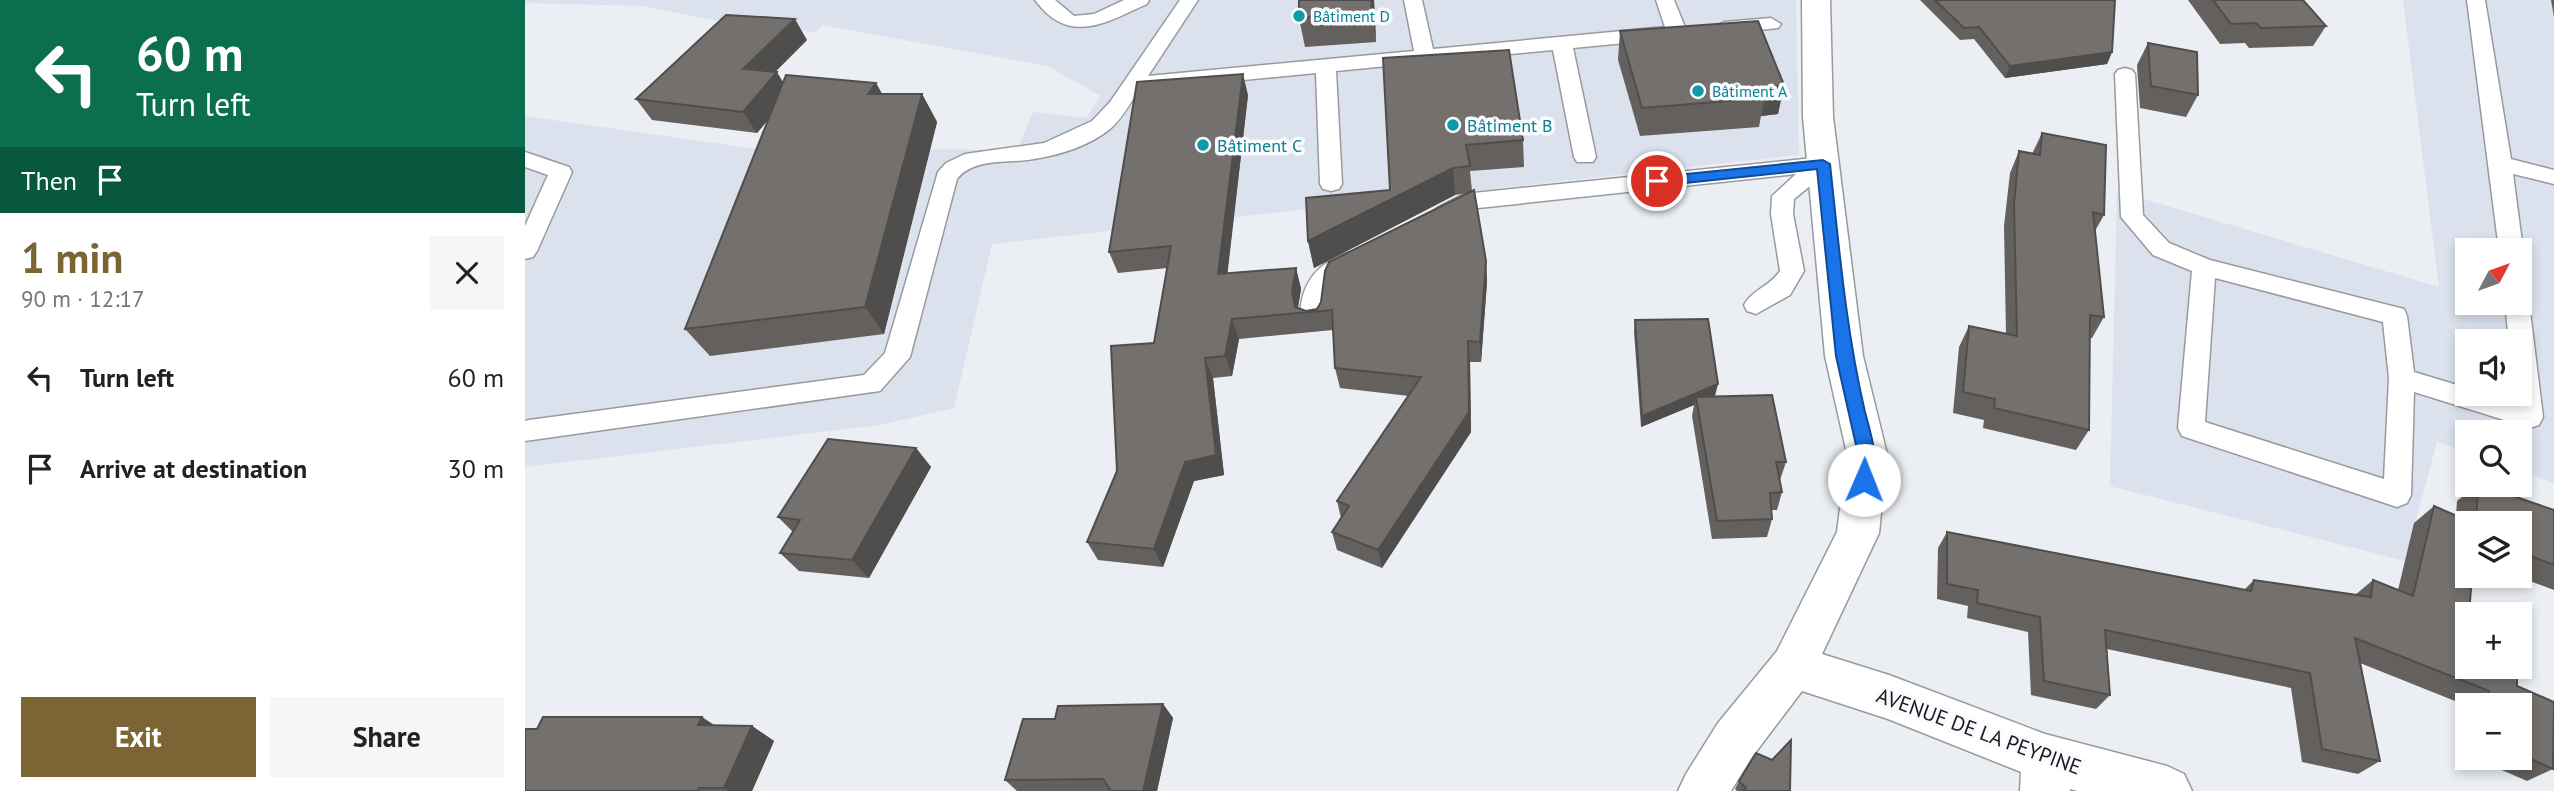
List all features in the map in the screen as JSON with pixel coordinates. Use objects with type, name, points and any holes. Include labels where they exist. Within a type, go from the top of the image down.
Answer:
[{"type":"street","points":[[1703,791],[1735,740],[1793,666],[1858,533],[1867,454],[1844,356],[1818,117],[1816,0]]},
{"type":"street","name":"AVENUE DE LA PEYPINE","points":[[1793,666],[1889,697],[2045,775],[2167,791]]},
{"type":"lane","points":[[1044,0],[1070,22],[1098,19],[1140,0]]},
{"type":"lane","points":[[529,431],[871,384],[897,357],[946,177],[953,166],[969,159],[1032,153],[1071,141],[1102,125],[1189,0]]},
{"type":"lane","points":[[1413,0],[1425,57]]},
{"type":"lane","points":[[1665,0],[1690,31]]},
{"type":"lane","points":[[2476,0],[2510,238]]},
{"type":"lane","points":[[1133,84],[1771,24]]},
{"type":"lane","points":[[1562,43],[1585,157]]},
{"type":"lane","points":[[1326,67],[1331,184]]},
{"type":"lane","points":[[2125,74],[2132,217],[2161,249],[2204,267],[2395,316],[2402,378],[2397,495],[2191,428],[2204,267]]},
{"type":"lane","points":[[525,159],[561,172],[525,251]]},
{"type":"lane","points":[[1431,222],[1464,202],[1823,164]]},
{"type":"lane","points":[[1756,304],[1781,289],[1792,271],[1782,214],[1783,197],[1823,164]]},
{"type":"lane","points":[[2501,164],[2554,177]]},
{"type":"lane","points":[[1312,320],[1316,284],[1324,275],[1371,251]]},
{"type":"lane","points":[[2402,378],[2530,416],[2518,315]]},
{"type":"shaded area","points":[[525,0],[1796,0],[1799,155],[992,244],[954,408],[880,425],[525,467],[525,116],[750,148],[1017,150],[1033,112],[1086,118],[1101,96],[1047,66],[822,25],[816,32],[733,24],[643,6],[525,3]]},
{"type":"shaded area","points":[[2403,0],[2554,0],[2554,483],[2532,475],[2532,420],[2455,420],[2455,448],[2437,442],[2405,561],[2110,486],[2117,191],[2439,287]]},
{"type":"building","points":[[1299,0],[1371,0],[1372,13],[1299,18]]},
{"type":"building","points":[[1935,0],[2115,0],[2112,52],[2010,66],[1979,27],[1964,28]]},
{"type":"building","points":[[2213,0],[2303,0],[2326,26],[2261,28],[2256,23],[2231,24]]},
{"type":"building","points":[[726,15],[795,19],[743,69],[777,72],[743,112],[636,99]]},
{"type":"building","points":[[1758,21],[1784,85],[1765,88],[1765,98],[1642,108],[1620,31]]},
{"type":"building","points":[[2148,43],[2197,52],[2198,95],[2151,86]]},
{"type":"building","points":[[1509,50],[1523,140],[1466,145],[1470,166],[1453,168],[1308,241],[1306,198],[1390,190],[1383,58]]},
{"type":"building","points":[[1243,74],[1218,274],[1296,268],[1292,292],[1295,307],[1306,311],[1317,309],[1321,302],[1325,271],[1329,262],[1474,190],[1486,261],[1480,342],[1468,341],[1469,412],[1378,550],[1332,532],[1349,506],[1337,501],[1421,377],[1335,368],[1332,310],[1232,319],[1225,356],[1205,358],[1216,455],[1185,462],[1154,549],[1087,542],[1117,471],[1111,346],[1154,343],[1171,246],[1109,252],[1137,82]]},
{"type":"building","points":[[786,75],[876,83],[868,94],[922,94],[865,307],[685,329]]},
{"type":"building","points":[[2042,133],[2106,145],[2104,215],[2093,212],[2104,317],[2090,315],[2089,430],[1994,408],[1995,399],[1963,392],[1969,326],[2017,336],[2014,204],[2019,151],[2040,155]]},
{"type":"building","points":[[1708,319],[1718,384],[1642,416],[1635,320]]},
{"type":"building","points":[[1772,395],[1786,462],[1776,462],[1782,492],[1770,493],[1772,519],[1717,521],[1696,397]]},
{"type":"building","points":[[828,439],[916,448],[852,560],[780,553],[800,520],[778,517]]},
{"type":"building","points":[[2477,497],[2516,497],[2554,510],[2554,565],[2532,557],[2532,511],[2477,511]]},
{"type":"building","points":[[2434,506],[2455,515],[2455,588],[2471,588],[2470,602],[2455,602],[2455,678],[2355,638],[2380,761],[2322,749],[2310,673],[2105,630],[2110,695],[2044,681],[2040,617],[1977,603],[1978,590],[1947,584],[1947,532],[2251,591],[2254,580],[2371,597],[2373,580],[2413,596]]},
{"type":"building","points":[[2459,679],[2517,679],[2517,686],[2554,702],[2553,769],[2532,759],[2532,693],[2489,691]]},
{"type":"building","points":[[1163,704],[1143,791],[1111,791],[1103,779],[1005,780],[1023,719],[1055,719],[1058,706]]},
{"type":"building","points":[[543,717],[702,717],[698,725],[752,726],[724,788],[699,788],[698,791],[525,791],[525,729],[537,729]]},
{"type":"building","points":[[1791,740],[1790,791],[1743,791],[1746,788],[1739,781],[1756,753],[1772,760]]},
{"type":"place","name":"Bâtiment D","points":[[1299,16]]},
{"type":"place","name":"Bâtiment A","points":[[1698,91]]},
{"type":"place","name":"Bâtiment B","points":[[1453,125]]},
{"type":"place","name":"Bâtiment C","points":[[1203,145]]},
{"type":"route","points":[[1657,181],[1823,164],[1844,356],[1867,454],[1864,480]]}]
